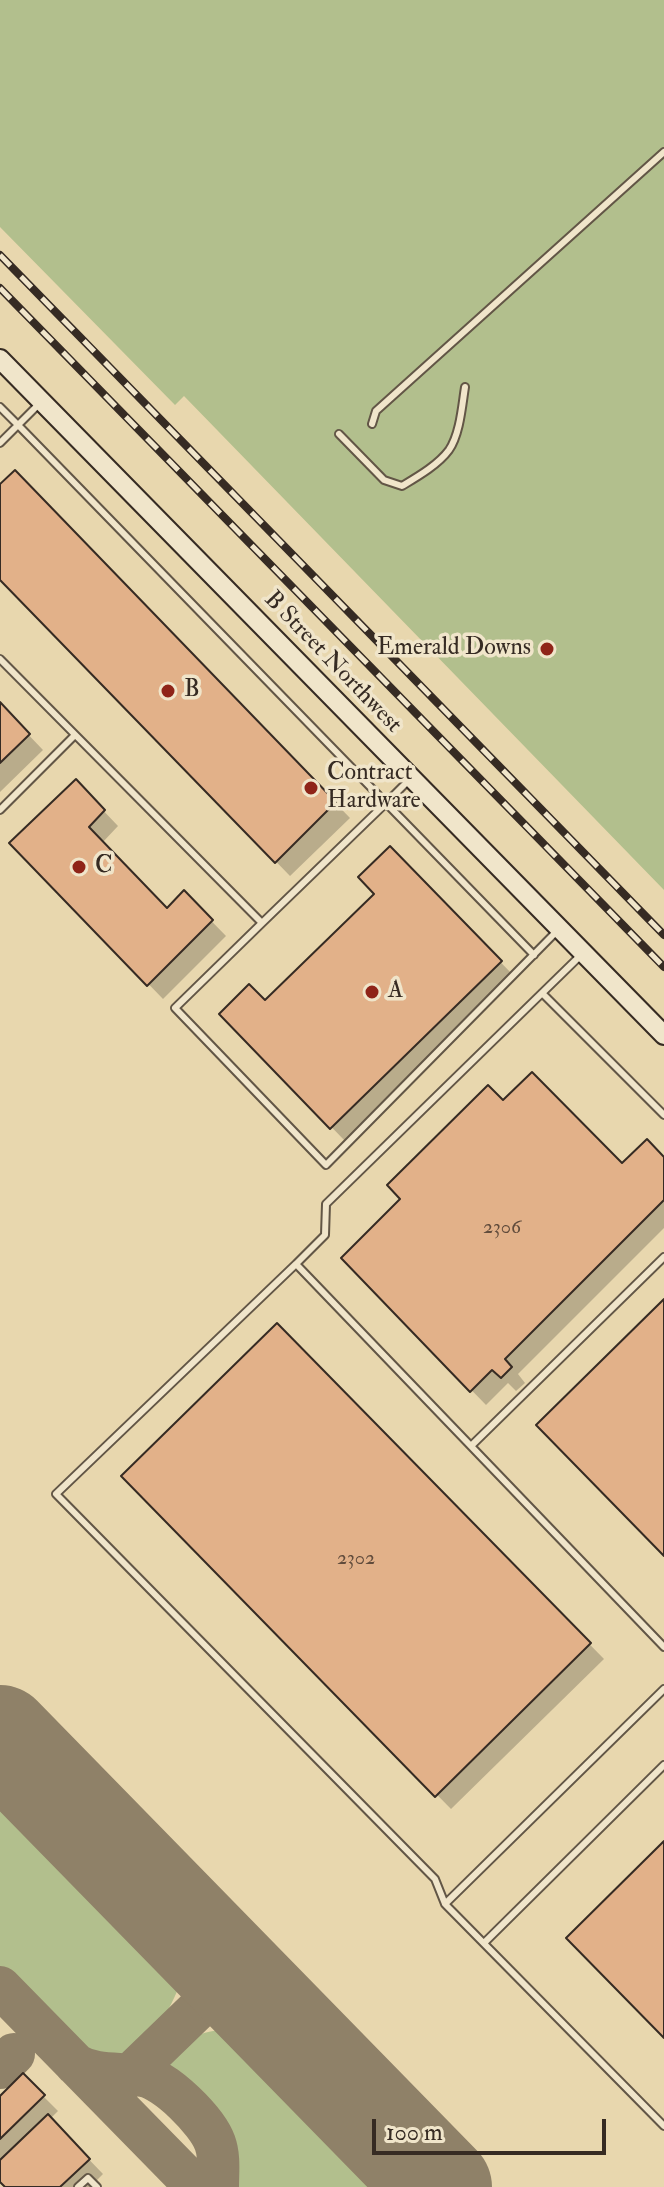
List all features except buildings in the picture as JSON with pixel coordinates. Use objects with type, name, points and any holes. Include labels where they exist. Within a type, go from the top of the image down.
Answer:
[{"type":"street","name":"B Street Northwest","points":[[0,359],[664,1035]]},
{"type":"lane","points":[[372,424],[376,411],[664,152]]},
{"type":"lane","points":[[649,166],[664,162]]},
{"type":"lane","points":[[339,434],[384,480],[402,486],[449,450],[465,387]]},
{"type":"lane","points":[[0,443],[42,402]]},
{"type":"lane","points":[[0,407],[534,955]]},
{"type":"lane","points":[[0,659],[262,923]]},
{"type":"lane","points":[[0,810],[75,735]]},
{"type":"lane","points":[[411,778],[175,1008],[326,1165],[559,929]]},
{"type":"lane","points":[[583,953],[326,1204],[325,1235],[56,1494],[435,1879],[445,1904],[664,2126]]},
{"type":"lane","points":[[542,993],[664,1115]]},
{"type":"lane","points":[[471,1446],[664,1257]]},
{"type":"lane","points":[[296,1264],[664,1647]]},
{"type":"lane","points":[[445,1904],[664,1689]]},
{"type":"lane","points":[[484,1943],[664,1765]]},
{"type":"lane","points":[[78,2187],[88,2178],[97,2187]]},
{"type":"green space","points":[[0,0],[664,0],[664,890],[184,396],[175,405],[0,227]]},
{"type":"green space","points":[[0,1781],[165,1953],[180,1984],[158,2026],[135,2049],[122,2056],[107,2060],[91,2059],[0,1967]]},
{"type":"green space","points":[[231,2029],[247,2036],[399,2187],[229,2187],[230,2150],[223,2134],[163,2070],[174,2052],[190,2039]]},
{"type":"taxiway","points":[[114,2090],[233,1975]]},
{"type":"taxiway","points":[[0,1987],[196,2187]]},
{"type":"taxiway","points":[[0,2068],[14,2054]]},
{"type":"taxiway","points":[[75,2064],[100,2072],[143,2076],[174,2093],[211,2134],[218,2159],[218,2187]]},
{"type":"runway","points":[[0,1737],[440,2187]]},
{"type":"railway","points":[[0,255],[664,935]]},
{"type":"railway","points":[[0,288],[664,967]]},
{"type":"place","name":"Emerald Downs","points":[[547,649]]},
{"type":"place","name":"B","points":[[168,691]]},
{"type":"place","name":"Contract Hardware","points":[[311,788]]},
{"type":"place","name":"C","points":[[79,867]]},
{"type":"place","name":"A","points":[[372,992]]}]
